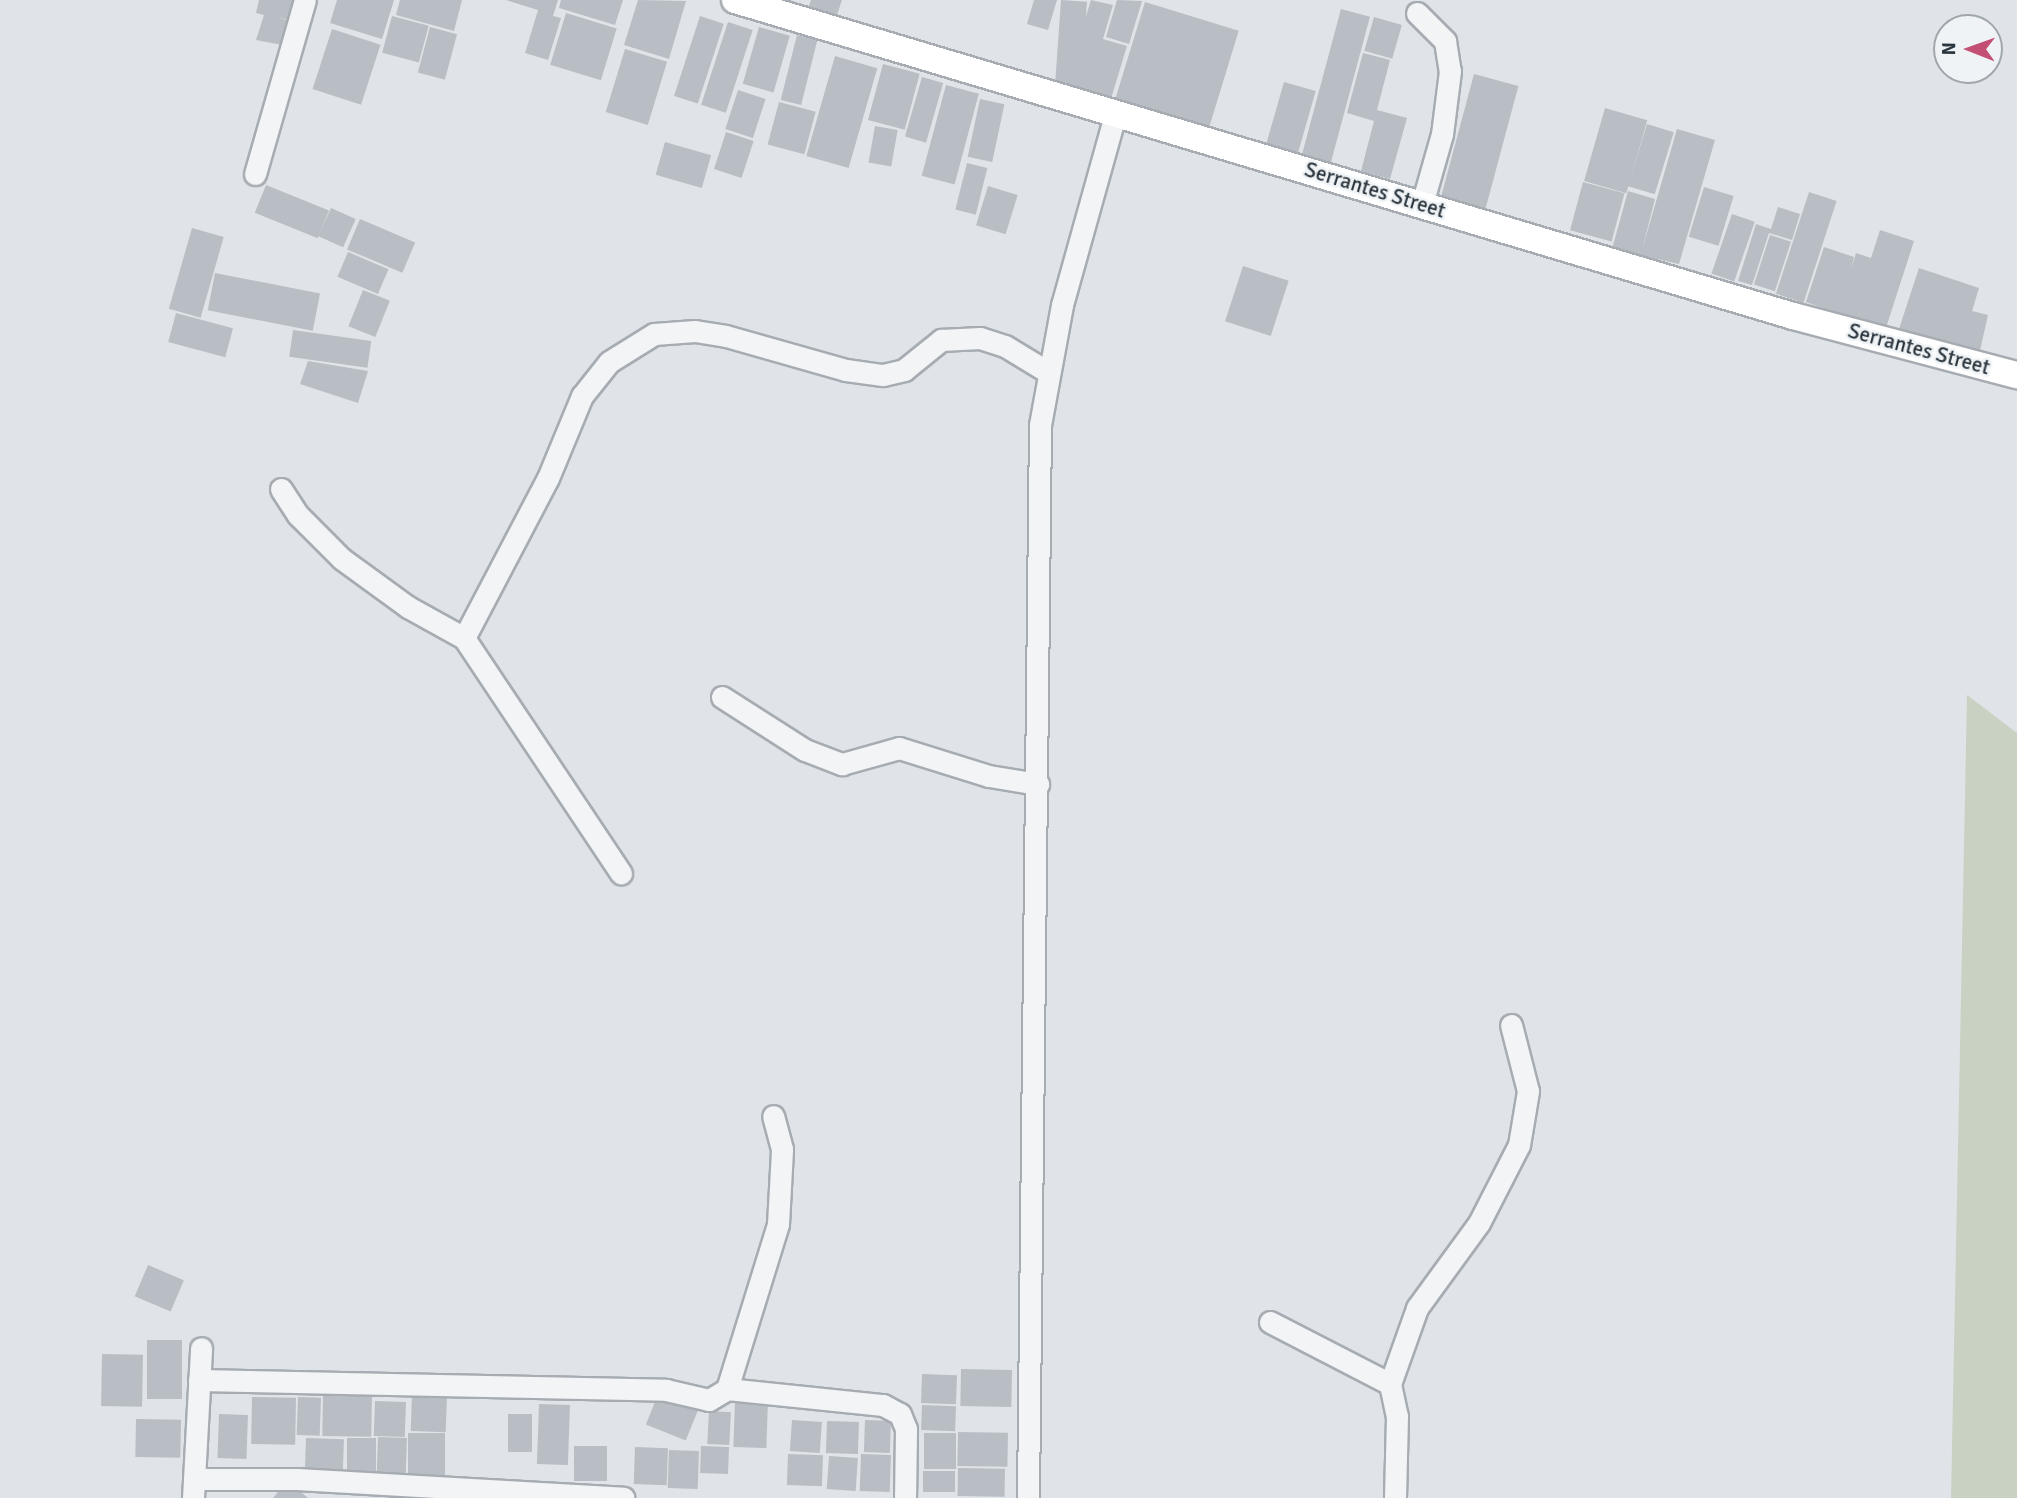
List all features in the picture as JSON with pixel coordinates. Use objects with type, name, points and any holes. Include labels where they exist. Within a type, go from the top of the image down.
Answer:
[{"type":"main road","name":"Serrantes Street","points":[[735,0],[1793,316],[2017,375]]},
{"type":"street","points":[[256,174],[305,0]]},
{"type":"street","points":[[1417,13],[1446,41],[1450,71],[1442,134],[1422,204]]},
{"type":"street","points":[[1028,1498],[1038,784],[1036,494],[1048,372],[1116,112]]},
{"type":"street","points":[[464,638],[548,478],[582,397],[609,362],[654,334],[695,331],[726,336],[846,370],[883,375],[904,370],[941,340],[980,338],[1005,346],[1048,372]]},
{"type":"street","points":[[281,489],[298,514],[342,559],[408,607],[464,638],[621,873]]},
{"type":"street","points":[[722,697],[805,750],[842,764],[899,748],[989,776],[1038,784]]},
{"type":"street","points":[[1395,1498],[1397,1416],[1390,1384],[1416,1308],[1479,1223],[1519,1145],[1528,1091],[1511,1025]]},
{"type":"street","points":[[727,1389],[778,1224],[782,1149],[773,1116]]},
{"type":"street","points":[[1269,1322],[1390,1384]]},
{"type":"street","points":[[201,1348],[194,1489],[297,1479],[623,1498]]},
{"type":"street","points":[[199,1380],[666,1390],[709,1400],[727,1389],[893,1408],[906,1429],[905,1498]]},
{"type":"green space","points":[[1967,695],[2017,733],[2017,1498],[1951,1498]]},
{"type":"building","points":[[259,0],[298,0],[294,21],[277,17],[293,22],[288,46],[256,40],[264,15],[256,13]]},
{"type":"building","points":[[337,0],[394,0],[382,39],[330,23]]},
{"type":"building","points":[[400,0],[462,0],[454,31],[396,15]]},
{"type":"building","points":[[506,0],[558,0],[553,16],[561,18],[548,60],[525,53],[538,10]]},
{"type":"building","points":[[561,0],[623,0],[615,25],[559,8]]},
{"type":"building","points":[[638,0],[686,1],[669,59],[624,45]]},
{"type":"building","points":[[811,0],[842,0],[837,15],[809,6]]},
{"type":"building","points":[[1034,0],[1057,0],[1048,30],[1027,24]]},
{"type":"building","points":[[1061,0],[1087,2],[1081,84],[1055,82]]},
{"type":"building","points":[[1091,0],[1113,5],[1103,39],[1127,46],[1110,102],[1064,88]]},
{"type":"building","points":[[1117,0],[1142,1],[1129,44],[1106,37]]},
{"type":"building","points":[[1145,2],[1239,31],[1207,133],[1114,104]]},
{"type":"building","points":[[1341,9],[1370,17],[1331,163],[1302,155]]},
{"type":"building","points":[[566,13],[617,28],[601,80],[550,65]]},
{"type":"building","points":[[392,16],[429,26],[419,63],[382,53]]},
{"type":"building","points":[[700,16],[724,24],[698,104],[674,96]]},
{"type":"building","points":[[1374,17],[1402,25],[1392,59],[1364,51]]},
{"type":"building","points":[[728,22],[753,30],[726,113],[701,105]]},
{"type":"building","points":[[430,27],[457,34],[445,80],[418,72]]},
{"type":"building","points":[[759,27],[790,36],[773,93],[743,84]]},
{"type":"building","points":[[332,29],[381,45],[361,105],[313,89]]},
{"type":"building","points":[[797,35],[817,40],[801,105],[781,100]]},
{"type":"building","points":[[625,49],[667,62],[648,125],[606,112]]},
{"type":"building","points":[[1363,53],[1390,60],[1377,110],[1407,118],[1390,179],[1361,171],[1374,121],[1347,113]]},
{"type":"building","points":[[835,56],[877,68],[849,168],[806,156]]},
{"type":"building","points":[[883,64],[920,74],[905,130],[868,120]]},
{"type":"building","points":[[1474,74],[1518,86],[1485,211],[1441,199]]},
{"type":"building","points":[[922,77],[943,83],[926,143],[905,137]]},
{"type":"building","points":[[1284,82],[1316,91],[1297,156],[1266,146]]},
{"type":"building","points":[[946,85],[979,94],[955,185],[922,176]]},
{"type":"building","points":[[738,90],[766,99],[753,138],[725,129]]},
{"type":"building","points":[[980,99],[1004,104],[992,162],[968,157]]},
{"type":"building","points":[[779,102],[816,112],[804,154],[768,145]]},
{"type":"building","points":[[1605,108],[1647,120],[1626,193],[1584,181]]},
{"type":"building","points":[[1647,124],[1674,132],[1655,194],[1628,186]]},
{"type":"building","points":[[875,126],[898,130],[891,166],[869,162]]},
{"type":"building","points":[[1677,129],[1715,140],[1679,264],[1612,249],[1628,191],[1655,199],[1642,250]]},
{"type":"building","points":[[726,132],[754,141],[742,178],[714,169]]},
{"type":"building","points":[[665,142],[711,155],[702,188],[656,175]]},
{"type":"building","points":[[967,163],[987,168],[976,215],[955,210]]},
{"type":"building","points":[[1583,182],[1625,193],[1612,241],[1570,230]]},
{"type":"building","points":[[266,185],[329,210],[318,238],[255,213]]},
{"type":"building","points":[[988,186],[1018,195],[1006,234],[976,225]]},
{"type":"building","points":[[1704,187],[1734,196],[1718,246],[1689,237]]},
{"type":"building","points":[[1809,192],[1837,201],[1804,303],[1776,294]]},
{"type":"building","points":[[1778,207],[1800,214],[1792,240],[1769,233],[1752,285],[1738,281],[1756,224],[1771,229]]},
{"type":"building","points":[[331,208],[356,219],[343,247],[318,236]]},
{"type":"building","points":[[1732,214],[1755,222],[1734,281],[1711,274]]},
{"type":"building","points":[[360,219],[415,242],[402,273],[347,249]]},
{"type":"building","points":[[192,228],[224,237],[201,318],[169,309]]},
{"type":"building","points":[[1880,230],[1914,241],[1885,331],[1806,302],[1824,247],[1854,257],[1851,270],[1856,253],[1871,258]]},
{"type":"building","points":[[1770,235],[1791,242],[1775,291],[1754,284]]},
{"type":"building","points":[[348,252],[389,269],[378,294],[337,277]]},
{"type":"building","points":[[1243,266],[1289,281],[1271,336],[1225,321]]},
{"type":"building","points":[[1919,268],[1979,288],[1972,311],[1988,315],[1979,355],[1898,332]]},
{"type":"building","points":[[215,273],[320,293],[313,331],[208,310]]},
{"type":"building","points":[[363,290],[390,301],[375,337],[348,326]]},
{"type":"building","points":[[176,313],[233,328],[225,357],[168,342]]},
{"type":"building","points":[[293,330],[371,341],[367,368],[289,357]]},
{"type":"building","points":[[308,361],[368,371],[358,403],[300,384]]},
{"type":"building","points":[[148,1265],[184,1280],[171,1312],[135,1296]]},
{"type":"building","points":[[147,1340],[182,1340],[182,1399],[147,1399]]},
{"type":"building","points":[[102,1354],[143,1355],[142,1407],[101,1406]]},
{"type":"building","points":[[961,1369],[1012,1370],[1011,1407],[960,1406]]},
{"type":"building","points":[[922,1374],[957,1375],[956,1404],[921,1403]]},
{"type":"building","points":[[659,1392],[699,1408],[686,1441],[646,1424]]},
{"type":"building","points":[[412,1394],[447,1395],[446,1432],[411,1431]]},
{"type":"building","points":[[323,1395],[372,1396],[371,1437],[322,1436]]},
{"type":"building","points":[[252,1397],[296,1398],[295,1445],[251,1444]]},
{"type":"building","points":[[298,1397],[321,1398],[320,1436],[297,1435]]},
{"type":"building","points":[[735,1400],[768,1401],[766,1448],[733,1447]]},
{"type":"building","points":[[375,1401],[406,1402],[405,1437],[374,1436]]},
{"type":"building","points":[[539,1404],[570,1405],[568,1465],[537,1464]]},
{"type":"building","points":[[922,1405],[956,1406],[955,1431],[921,1430]]},
{"type":"building","points":[[709,1411],[731,1412],[729,1445],[707,1444]]},
{"type":"building","points":[[219,1414],[248,1415],[246,1459],[217,1458]]},
{"type":"building","points":[[508,1414],[532,1414],[532,1452],[508,1452]]},
{"type":"building","points":[[136,1419],[181,1420],[180,1458],[135,1457]]},
{"type":"building","points":[[792,1420],[822,1422],[820,1453],[790,1451]]},
{"type":"building","points":[[865,1420],[891,1421],[890,1453],[864,1452]]},
{"type":"building","points":[[827,1421],[859,1422],[858,1454],[826,1453]]},
{"type":"building","points":[[958,1432],[1008,1433],[1007,1467],[957,1466]]},
{"type":"building","points":[[408,1433],[445,1433],[445,1479],[408,1479]]},
{"type":"building","points":[[924,1433],[956,1433],[956,1469],[924,1469]]},
{"type":"building","points":[[378,1437],[407,1438],[406,1480],[377,1479]]},
{"type":"building","points":[[306,1438],[344,1439],[343,1477],[305,1476]]},
{"type":"building","points":[[347,1438],[376,1438],[376,1478],[347,1478]]},
{"type":"building","points":[[574,1446],[607,1446],[607,1481],[574,1481]]},
{"type":"building","points":[[701,1446],[729,1447],[728,1474],[700,1473]]},
{"type":"building","points":[[635,1447],[668,1448],[667,1485],[634,1484]]},
{"type":"building","points":[[669,1450],[699,1451],[698,1489],[668,1488]]},
{"type":"building","points":[[788,1454],[823,1455],[822,1486],[787,1485]]},
{"type":"building","points":[[861,1454],[891,1455],[890,1492],[860,1491]]},
{"type":"building","points":[[829,1456],[858,1458],[856,1491],[827,1489]]},
{"type":"building","points":[[958,1468],[1005,1469],[1005,1497],[958,1496]]},
{"type":"building","points":[[923,1471],[955,1471],[955,1492],[923,1492]]},
{"type":"building","points":[[287,1481],[295,1487],[308,1498],[273,1498]]}]
